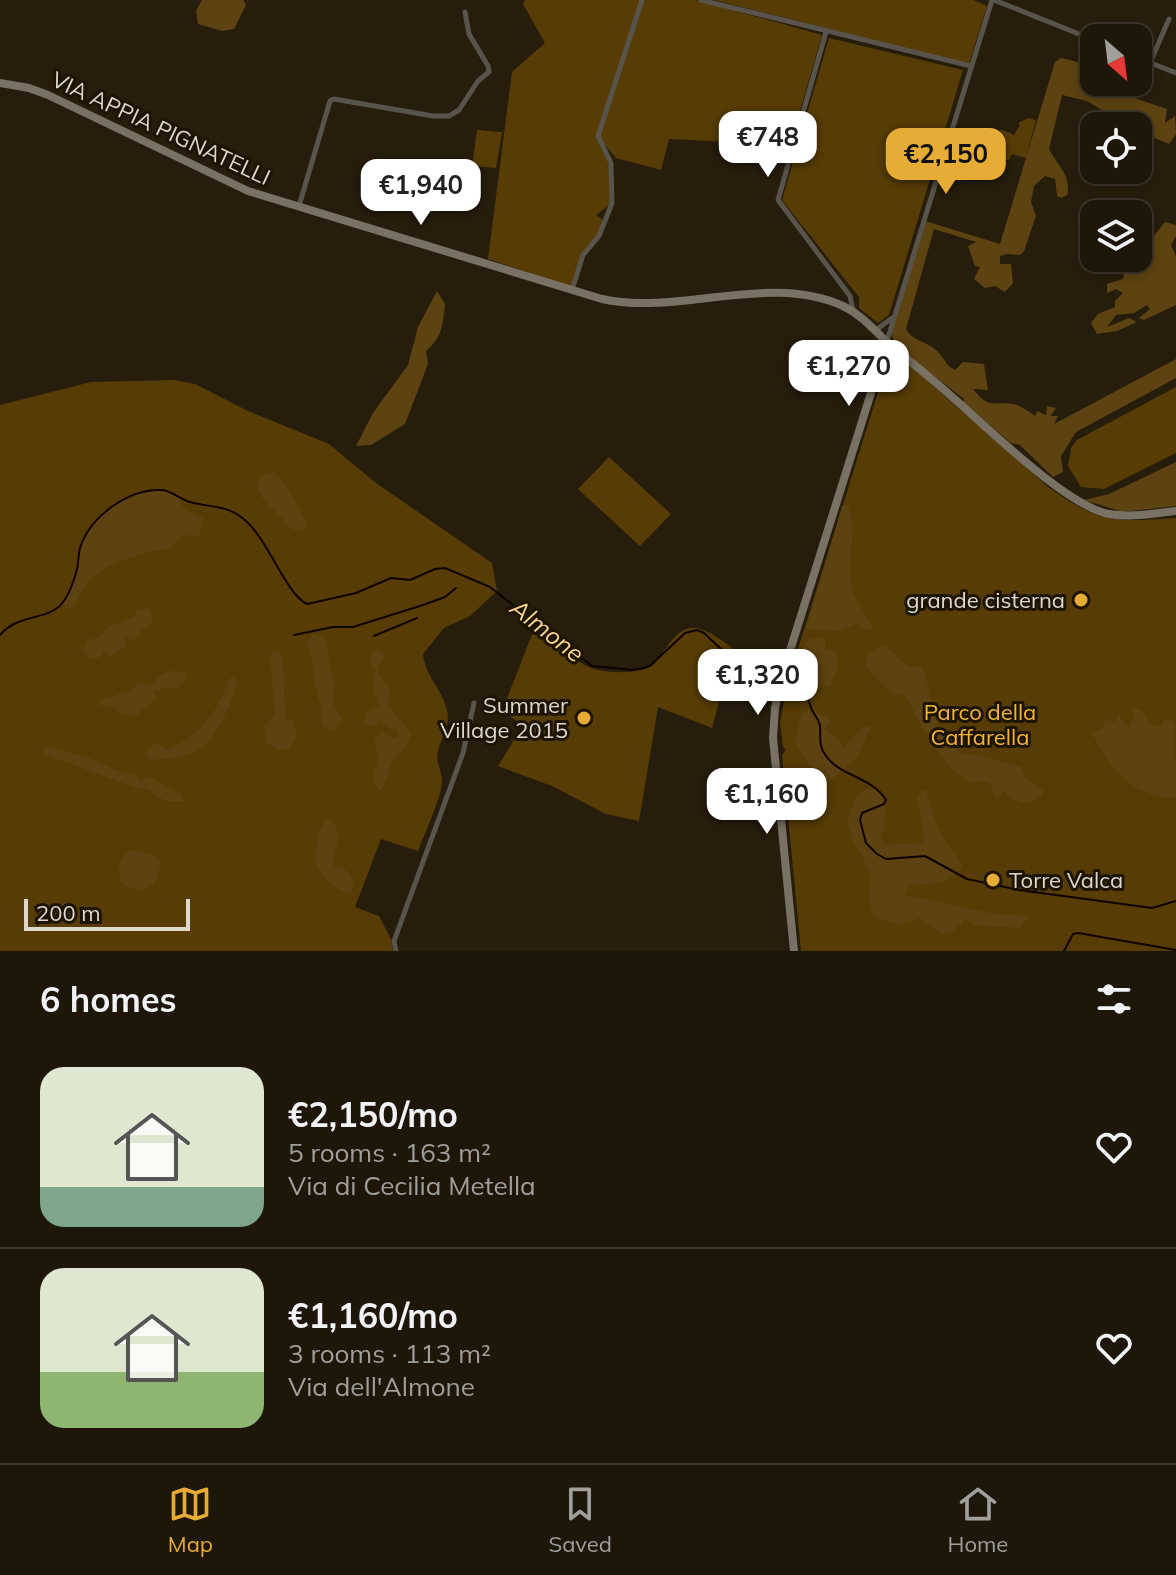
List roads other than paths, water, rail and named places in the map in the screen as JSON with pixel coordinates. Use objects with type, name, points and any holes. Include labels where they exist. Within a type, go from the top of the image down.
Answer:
[{"type":"main road","name":"VIA APPIA PIGNATELLI","points":[[0,83],[48,95],[227,182],[299,207],[602,299],[633,304],[717,295],[807,296],[827,300],[853,311],[1001,441],[1069,495],[1109,514],[1176,511]]},
{"type":"main road","points":[[794,951],[773,738],[775,708],[887,342]]},
{"type":"street","points":[[572,291],[584,253],[599,236],[611,206],[612,165],[598,136],[642,0]]},
{"type":"street","points":[[701,0],[971,66]]},
{"type":"street","points":[[887,342],[993,0],[1080,34]]},
{"type":"street","points":[[299,207],[330,101],[334,99],[441,117],[459,110],[465,103],[478,81],[489,72],[469,34],[465,12]]},
{"type":"street","points":[[1152,58],[1169,19]]},
{"type":"street","points":[[826,32],[778,200],[850,296],[853,311]]},
{"type":"street","points":[[1152,64],[1176,73]]},
{"type":"street","points":[[876,330],[893,317]]},
{"type":"street","points":[[396,951],[394,941],[463,753],[474,703]]},
{"type":"waterway","name":"Almone","points":[[0,635],[16,623],[50,612],[63,602],[75,577],[81,545],[103,514],[137,494],[162,490],[190,502],[225,509],[246,521],[292,589],[307,604],[356,593],[391,578],[410,580],[445,568],[490,587],[592,666],[632,670],[644,668],[685,633],[697,630],[736,663],[778,682]]},
{"type":"waterway","points":[[294,635],[333,627],[353,627],[445,597],[456,588]]},
{"type":"waterway","points":[[374,636],[417,618]]},
{"type":"waterway","name":"Almone","points":[[785,682],[804,690],[819,723],[821,745],[826,756],[839,768],[873,786],[886,800],[884,804],[862,813],[860,820],[866,843],[877,854],[886,859],[925,856],[967,879],[1019,890],[1152,908],[1176,901]]},
{"type":"waterway","points":[[1064,951],[1073,934],[1078,933],[1176,950]]},
{"type":"place","name":"grande cisterna","points":[[1081,600]]},
{"type":"place","name":"Summer Village 2015","points":[[584,718]]},
{"type":"place","name":"Torre Valca","points":[[993,880]]},
{"type":"park label","name":"Parco della Caffarella","points":[[980,724]]}]
